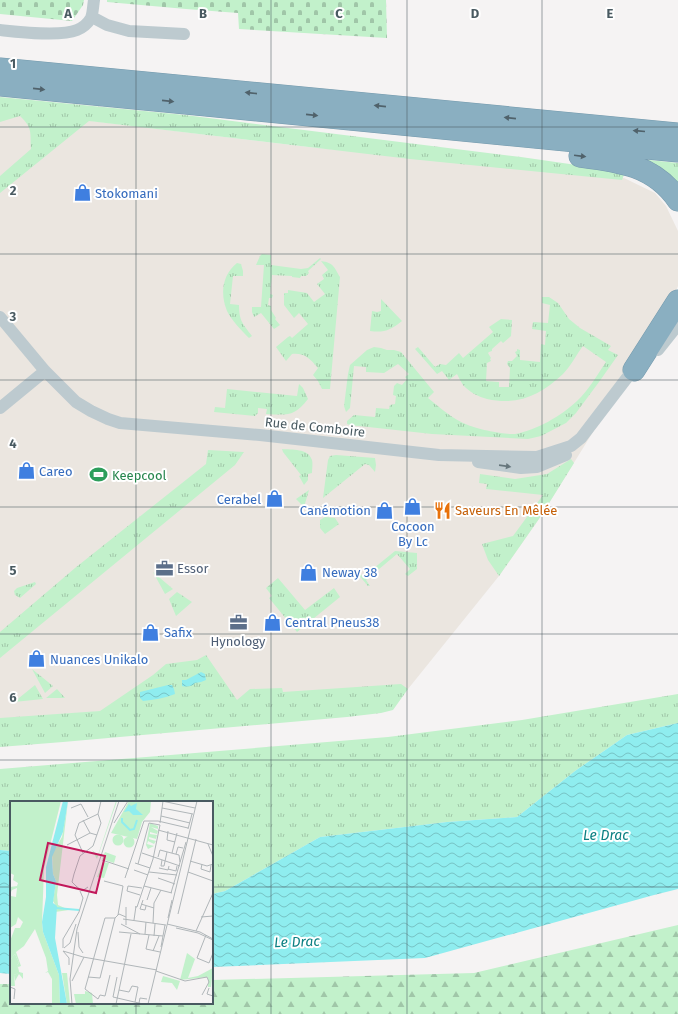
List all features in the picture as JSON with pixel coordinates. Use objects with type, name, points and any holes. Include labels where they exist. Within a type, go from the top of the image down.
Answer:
[{"type":"highway","points":[[0,69],[678,134]]},
{"type":"highway","points":[[0,85],[678,151]]},
{"type":"highway","points":[[432,127],[502,146],[610,160],[629,164],[639,168],[664,184],[678,200]]},
{"type":"highway","points":[[634,370],[678,301]]},
{"type":"street","points":[[0,30],[67,33],[78,30],[87,24],[92,17],[94,0]]},
{"type":"street","points":[[92,17],[107,25],[128,31],[184,34]]},
{"type":"street","name":"Rue de Comboire","points":[[0,317],[45,371],[76,402],[108,420],[120,423],[260,435],[439,455],[537,457],[571,446],[581,438],[678,315]]},
{"type":"street","points":[[439,455],[521,468],[537,467],[577,450],[678,325]]},
{"type":"street","points":[[0,408],[45,371]]},
{"type":"shaded area","points":[[0,110],[309,147],[624,178],[655,193],[666,206],[678,231],[678,286],[666,314],[541,516],[499,576],[408,689],[0,719]]},
{"type":"green space","points":[[0,0],[84,0],[83,5],[72,21],[0,14]]},
{"type":"green space","points":[[107,0],[386,0],[387,38],[239,29],[238,13],[107,2]]},
{"type":"green space","points":[[0,97],[185,115],[521,157],[625,172],[622,180],[410,159],[89,121],[0,193],[0,176],[31,149],[31,135],[29,127],[20,116],[0,122]]},
{"type":"green space","points":[[639,159],[678,163],[678,192]]},
{"type":"green space","points":[[262,254],[271,255],[271,265],[301,269],[308,268],[320,258],[321,259],[308,271],[309,273],[306,276],[301,276],[300,278],[272,275],[270,294],[273,295],[272,298],[269,298],[268,305],[271,306],[271,310],[276,318],[275,319],[280,325],[274,329],[261,313],[254,317],[252,312],[252,307],[261,307],[264,265],[256,265]]},
{"type":"green space","points":[[321,261],[331,264],[340,277],[330,389],[322,389],[313,375],[318,368],[304,355],[292,354],[286,361],[276,347],[288,337],[290,336],[292,338],[308,324],[299,313],[294,318],[284,305],[284,293],[288,293],[288,290],[307,293],[314,302],[325,294],[317,284],[324,279],[322,275],[328,270]]},
{"type":"green space","points":[[237,263],[241,264],[243,276],[233,276],[230,304],[239,305],[242,322],[252,336],[249,338],[229,315],[225,305],[223,292],[225,279]]},
{"type":"green space","points":[[542,297],[549,297],[558,303],[569,319],[580,328],[611,346],[608,350],[618,355],[576,413],[566,423],[541,436],[528,439],[432,434],[347,424],[347,421],[354,415],[375,417],[376,408],[389,409],[390,405],[395,404],[396,396],[393,395],[394,386],[397,383],[402,385],[407,379],[405,377],[409,374],[398,364],[384,373],[366,372],[366,367],[354,366],[350,408],[346,412],[344,406],[350,365],[367,350],[374,347],[401,352],[434,392],[428,398],[452,417],[468,425],[505,434],[515,434],[540,426],[556,417],[571,407],[581,397],[589,388],[606,362],[583,346],[566,371],[546,388],[528,397],[509,401],[487,399],[474,394],[463,385],[457,374],[449,380],[442,371],[437,374],[415,349],[418,347],[435,367],[440,364],[446,365],[459,353],[463,358],[493,332],[489,327],[501,319],[512,320],[511,336],[503,343],[501,341],[492,349],[492,351],[488,353],[491,361],[487,363],[486,381],[499,382],[499,387],[509,387],[510,368],[507,364],[508,361],[512,361],[517,356],[515,352],[517,349],[520,350],[520,360],[540,362],[541,344],[545,345],[546,331],[532,329],[533,322],[548,323],[550,305],[542,303]]},
{"type":"green space","points":[[381,299],[402,321],[387,330],[379,332],[370,331],[372,311],[381,311]]},
{"type":"green space","points":[[299,384],[303,388],[308,399],[303,405],[290,414],[266,414],[267,409],[258,408],[258,413],[255,416],[214,412],[215,407],[225,408],[227,389],[297,396]]},
{"type":"green space","points":[[282,449],[299,450],[310,456],[312,460],[312,473],[308,474],[308,480],[304,485],[299,476],[301,475]]},
{"type":"green space","points":[[208,450],[244,452],[235,465],[0,658],[0,632],[75,568],[206,464]]},
{"type":"green space","points":[[336,455],[375,458],[375,472],[369,465],[365,464],[323,498],[328,460],[330,456]]},
{"type":"green space","points":[[571,459],[574,463],[541,516],[499,576],[488,560],[482,544],[513,536],[543,495],[486,489],[487,484],[479,483],[480,474],[515,479],[547,474]]},
{"type":"green space","points":[[309,490],[304,507],[296,499]]},
{"type":"green space","points":[[325,517],[335,518],[339,524],[325,534],[320,528],[320,520]]},
{"type":"green space","points":[[395,551],[417,553],[417,569],[408,576],[405,574],[410,569],[397,554],[366,580],[370,586],[368,586],[357,573],[358,571],[363,577]]},
{"type":"green space","points":[[153,572],[173,589],[165,594]]},
{"type":"green space","points":[[278,578],[305,610],[334,588],[340,597],[297,632],[269,598],[272,596],[266,588]]},
{"type":"green space","points":[[35,582],[36,584],[20,598],[15,595],[14,591],[17,588]]},
{"type":"green space","points":[[177,592],[192,602],[176,616],[169,599]]},
{"type":"green space","points":[[206,655],[237,700],[250,689],[282,688],[283,692],[401,684],[408,689],[393,710],[381,713],[0,747],[0,718],[100,711],[153,675],[166,664],[197,660]]},
{"type":"green space","points":[[32,669],[53,686],[45,693]]},
{"type":"green space","points":[[35,685],[43,699],[14,702]]},
{"type":"green space","points":[[57,689],[65,698],[46,698]]},
{"type":"green space","points":[[678,694],[678,723],[627,735],[575,771],[517,817],[447,822],[320,837],[225,891],[213,894],[213,801],[10,801],[10,851],[0,850],[0,769],[388,737],[522,720]]},
{"type":"green space","points":[[678,925],[678,1014],[0,1014],[0,984],[10,984],[10,1004],[213,1004],[213,980],[474,973]]},
{"type":"water","points":[[201,672],[205,674],[206,680],[187,687],[182,686],[182,680],[186,680]]},
{"type":"water","points":[[172,685],[175,694],[147,701],[143,701],[140,698],[140,692]]},
{"type":"water","name":"Le Drac","points":[[678,723],[678,889],[425,958],[213,967],[213,894],[225,891],[320,837],[447,822],[517,817],[575,771],[627,735]]},
{"type":"water","points":[[0,850],[10,851],[10,974],[0,973]]},
{"type":"place","name":"Stokomani","points":[[82,193]]},
{"type":"place","name":"Careo","points":[[26,471]]},
{"type":"place","name":"Keepcool","points":[[99,475]]},
{"type":"place","name":"Cerabel","points":[[274,499]]},
{"type":"place","name":"Cocoon By Lc","points":[[413,507]]},
{"type":"place","name":"Canémotion","points":[[384,510]]},
{"type":"place","name":"Saveurs En Mêlée","points":[[442,510]]},
{"type":"place","name":"Essor","points":[[164,568]]},
{"type":"place","name":"Neway 38","points":[[309,572]]},
{"type":"place","name":"Hynology","points":[[238,622]]},
{"type":"place","name":"Central Pneus38","points":[[272,622]]},
{"type":"place","name":"Safix","points":[[151,632]]},
{"type":"place","name":"Nuances Unikalo","points":[[37,659]]}]
